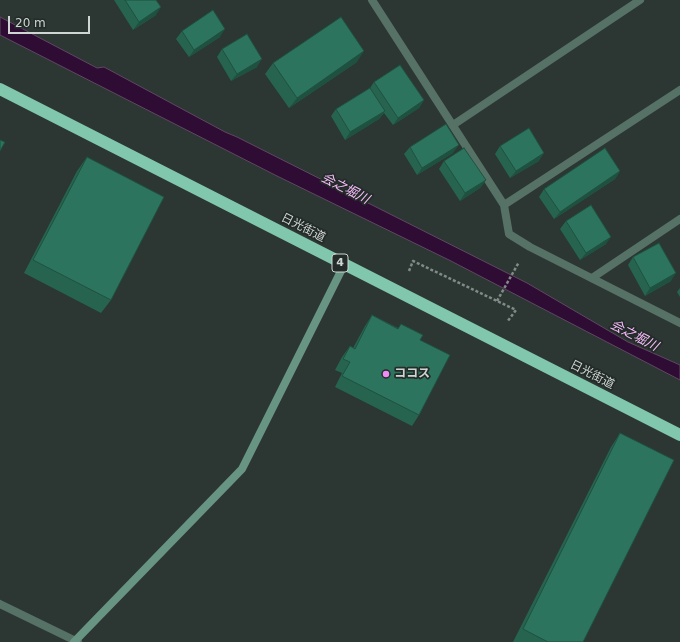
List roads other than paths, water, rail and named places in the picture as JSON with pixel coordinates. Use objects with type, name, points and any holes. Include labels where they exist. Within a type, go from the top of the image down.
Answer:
[{"type":"highway","name":"日光街道","points":[[0,89],[680,435]]},
{"type":"street","points":[[372,0],[504,204],[509,234],[530,247],[680,323]]},
{"type":"street","points":[[453,125],[640,0]]},
{"type":"street","points":[[504,204],[680,90]]},
{"type":"street","points":[[592,278],[680,220]]},
{"type":"street","points":[[0,604],[75,642],[242,469],[344,265]]},
{"type":"place","name":"ココス","points":[[386,374]]},
{"type":"water label","name":"会之堀川","points":[[345,189]]},
{"type":"water label","name":"会之堀川","points":[[634,336]]}]
